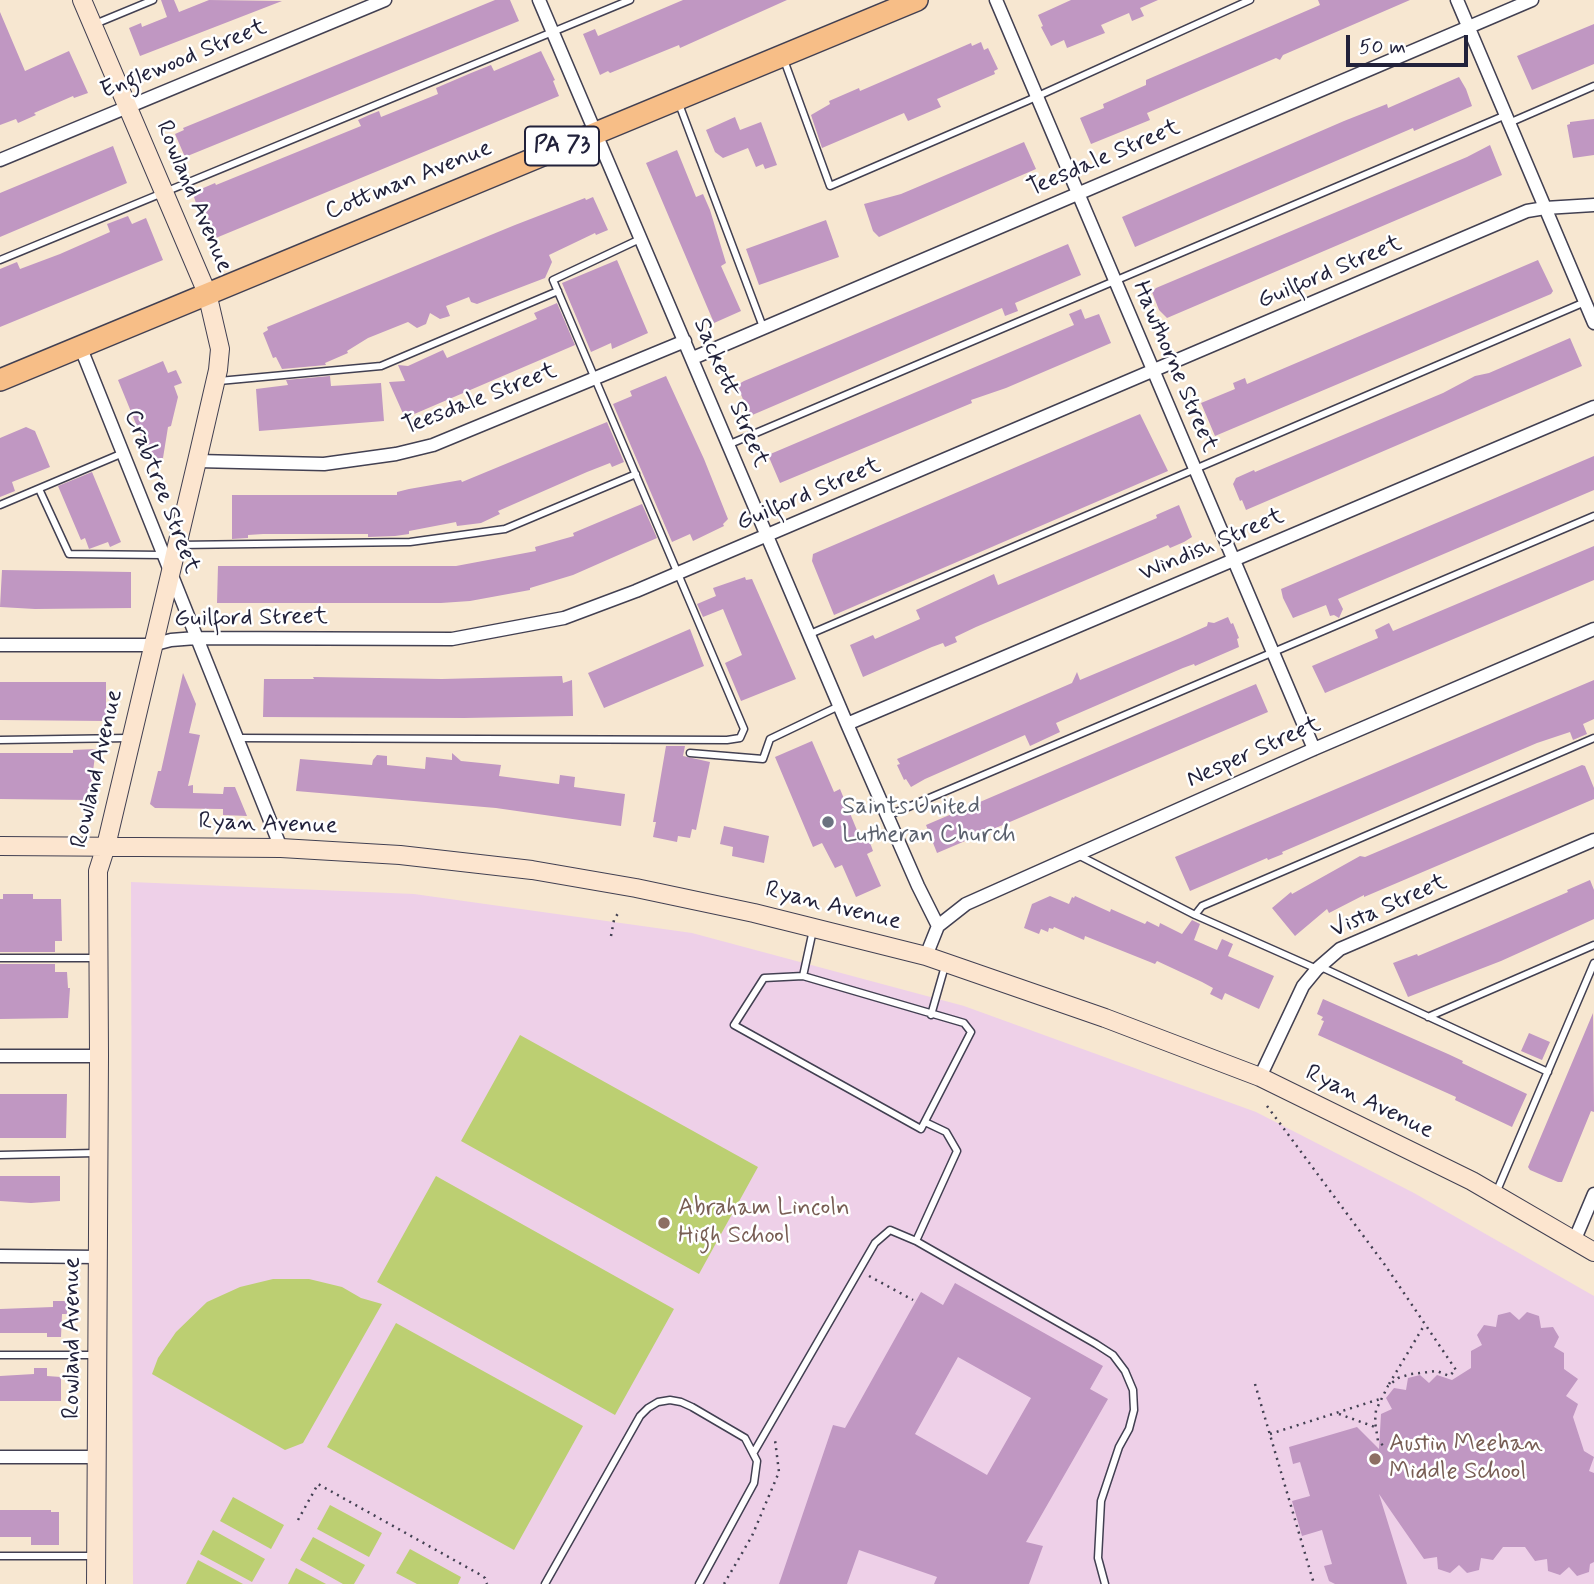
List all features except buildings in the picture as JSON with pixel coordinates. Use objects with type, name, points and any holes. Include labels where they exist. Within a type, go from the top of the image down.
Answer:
[{"type":"main road","name":"Cottman Avenue","points":[[0,380],[917,0]]},
{"type":"street","name":"Rowland Avenue","points":[[82,0],[207,293],[219,349],[216,381],[171,556],[106,846],[98,871],[96,1584]]},
{"type":"street","name":"Englewood Street","points":[[0,160],[385,0]]},
{"type":"street","name":"Sackett Street","points":[[539,0],[730,444],[839,706],[938,926]]},
{"type":"street","name":"Hawthorne Street","points":[[996,0],[1314,749]]},
{"type":"street","points":[[1457,0],[1591,313]]},
{"type":"street","name":"Teesdale Street","points":[[692,358],[1532,0]]},
{"type":"street","name":"Guilford Street","points":[[0,645],[152,645],[196,638],[452,639],[564,618],[768,536],[1528,211],[1594,205]]},
{"type":"street","name":"Teesdale Street","points":[[197,461],[324,464],[396,454],[433,444],[685,341]]},
{"type":"street","name":"Crabtree Street","points":[[80,346],[171,556],[196,638],[281,848]]},
{"type":"street","name":"Windish Street","points":[[847,724],[1594,407]]},
{"type":"street","name":"Nesper Street","points":[[938,926],[966,904],[1076,854],[1594,629]]},
{"type":"street","name":"Vista Street","points":[[1260,1077],[1303,986],[1318,968],[1340,949],[1594,840]]},
{"type":"street","name":"Ryan Avenue","points":[[0,846],[281,848],[400,855],[532,870],[636,888],[926,956],[1105,1018],[1260,1077],[1496,1195],[1594,1252]]},
{"type":"street","points":[[926,956],[938,926]]},
{"type":"street","points":[[0,1056],[99,1056]]},
{"type":"street","points":[[1574,1239],[1594,1194]]},
{"type":"street","points":[[0,1256],[97,1256]]},
{"type":"street","points":[[0,1457],[97,1457]]},
{"type":"lane","points":[[93,25],[153,0]]},
{"type":"lane","points":[[0,260],[630,0]]},
{"type":"lane","points":[[783,55],[830,186],[1250,0]]},
{"type":"lane","points":[[730,444],[1114,280],[1594,86]]},
{"type":"lane","points":[[677,99],[763,327]]},
{"type":"lane","points":[[237,738],[740,738],[744,729],[680,573],[553,280],[642,239]]},
{"type":"lane","points":[[216,381],[381,366],[558,291]]},
{"type":"lane","points":[[810,634],[1195,469],[1591,313]]},
{"type":"lane","points":[[0,505],[124,452]]},
{"type":"lane","points":[[39,489],[69,554],[171,556],[410,542],[505,529],[636,474]]},
{"type":"lane","points":[[887,816],[1594,516]]},
{"type":"lane","points":[[690,753],[763,759],[770,738],[839,706]]},
{"type":"lane","points":[[0,740],[131,738]]},
{"type":"lane","points":[[1195,915],[1202,906],[1594,738]]},
{"type":"lane","points":[[1076,854],[1195,915],[1548,1072]]},
{"type":"lane","points":[[803,976],[813,928]]},
{"type":"lane","points":[[1428,1017],[1594,945]]},
{"type":"lane","points":[[0,958],[99,958]]},
{"type":"lane","points":[[931,1015],[946,963]]},
{"type":"lane","points":[[1496,1195],[1594,963]]},
{"type":"lane","points":[[803,976],[931,1015],[964,1023],[971,1032],[921,1129],[734,1025],[764,978],[803,976]]},
{"type":"lane","points":[[916,1241],[957,1151],[946,1132],[925,1122]]},
{"type":"lane","points":[[0,1155],[98,1153]]},
{"type":"lane","points":[[754,1452],[875,1243],[890,1230],[916,1241],[1096,1344],[1113,1355],[1125,1371],[1133,1390],[1134,1410],[1101,1501],[1098,1558],[1105,1584]]},
{"type":"lane","points":[[0,1355],[98,1355]]},
{"type":"lane","points":[[545,1584],[640,1416],[658,1402],[670,1400],[681,1402],[745,1438],[757,1461],[754,1483],[699,1584]]},
{"type":"lane","points":[[0,1556],[96,1556]]},
{"type":"path","points":[[611,936],[614,920],[620,909]]},
{"type":"path","points":[[1267,1106],[1385,1265],[1456,1370],[1449,1376],[1437,1371],[1411,1374],[1398,1378],[1388,1386]]},
{"type":"path","points":[[859,1271],[913,1300]]},
{"type":"path","points":[[1387,1448],[1378,1441],[1376,1410],[1425,1324]]},
{"type":"path","points":[[1255,1384],[1314,1584]]},
{"type":"path","points":[[1270,1434],[1381,1399]]},
{"type":"path","points":[[1337,1413],[1375,1427]]},
{"type":"path","points":[[724,1584],[752,1536],[779,1472],[773,1423]]},
{"type":"path","points":[[298,1520],[318,1484],[479,1574],[485,1578],[487,1584]]},
{"type":"shaded area","name":"Abraham Lincoln High School","points":[[131,882],[414,894],[692,933],[964,1006],[1256,1112],[1414,1193],[1594,1296],[1594,1584],[133,1584]]},
{"type":"green space","points":[[520,1035],[758,1167],[699,1274],[461,1141]]},
{"type":"green space","points":[[436,1176],[674,1309],[615,1415],[377,1282]]},
{"type":"green space","points":[[273,1279],[309,1279],[342,1287],[361,1298],[382,1304],[303,1443],[285,1450],[152,1374],[158,1358],[176,1332],[207,1302],[240,1287]]},
{"type":"green space","points":[[396,1323],[583,1426],[514,1550],[327,1447]]},
{"type":"green space","points":[[233,1497],[284,1525],[271,1549],[220,1521]]},
{"type":"green space","points":[[330,1505],[382,1533],[369,1557],[317,1529]]},
{"type":"green space","points":[[213,1530],[265,1559],[252,1582],[200,1554]]},
{"type":"green space","points":[[313,1537],[365,1565],[354,1584],[343,1584],[300,1560]]},
{"type":"green space","points":[[410,1549],[461,1577],[458,1584],[417,1584],[396,1573]]},
{"type":"green space","points":[[198,1560],[243,1584],[186,1584]]},
{"type":"green space","points":[[296,1568],[326,1584],[288,1584]]},
{"type":"place","name":"Saints United Lutheran Church","points":[[828,822]]},
{"type":"place","name":"Abraham Lincoln High School","points":[[664,1223]]},
{"type":"place","name":"Austin Meehan Middle School","points":[[1375,1459]]}]
